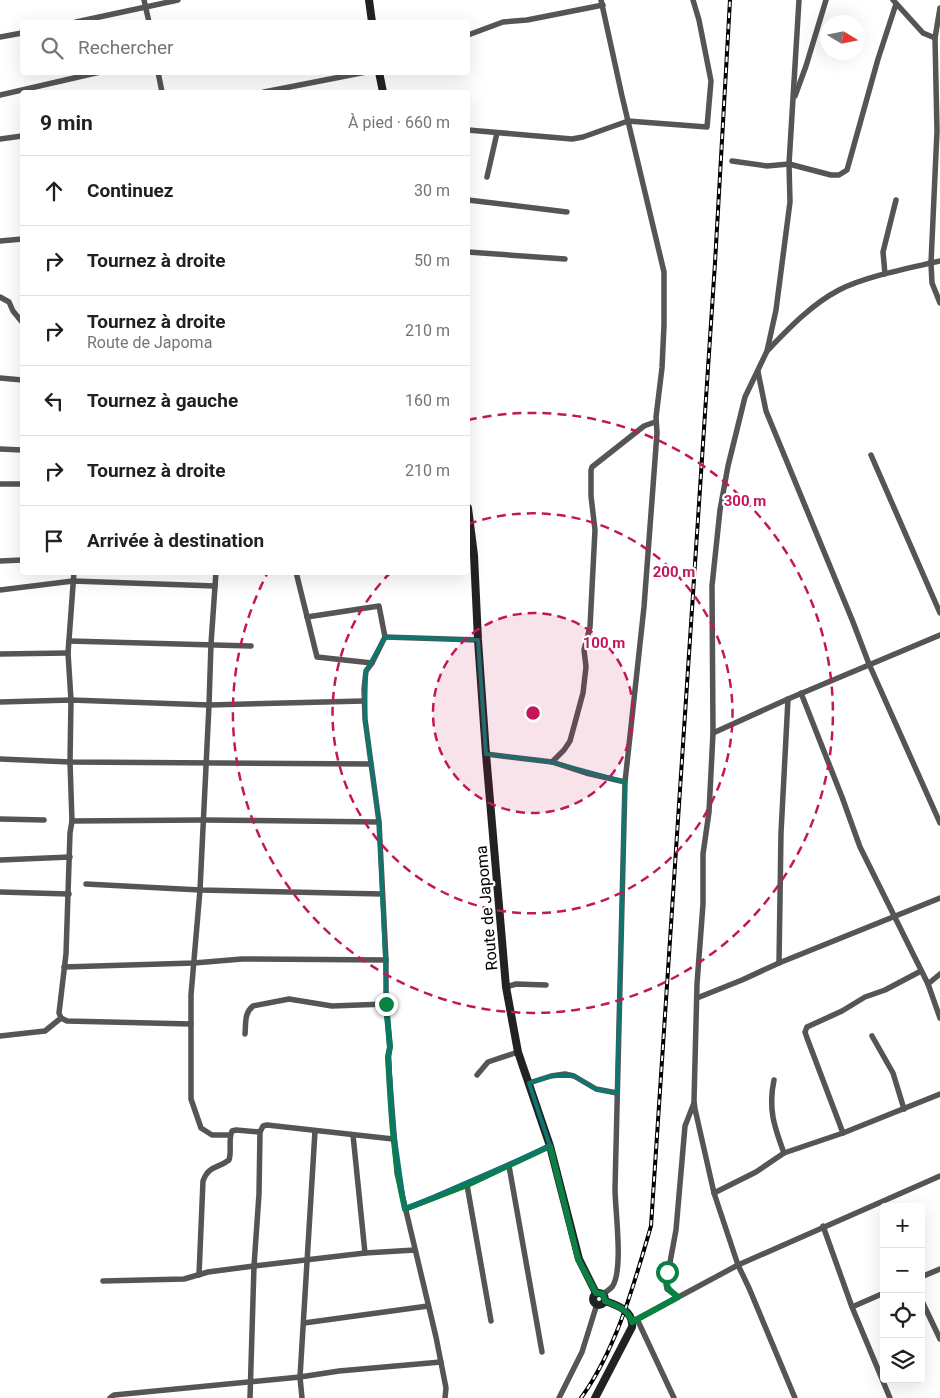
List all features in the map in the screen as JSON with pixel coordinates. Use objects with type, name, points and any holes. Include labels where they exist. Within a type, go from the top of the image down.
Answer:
[{"type":"street","points":[[83,20],[145,3],[178,0]]},
{"type":"street","points":[[369,0],[372,20]]},
{"type":"street","points":[[470,130],[572,139],[628,121],[707,127],[711,80],[702,32],[693,0]]},
{"type":"street","points":[[795,1398],[750,1288],[738,1265],[714,1193],[694,1101],[697,998],[703,911],[703,854],[708,812],[713,733],[712,586],[720,510],[740,414],[745,397],[767,351],[774,318],[789,208],[799,0]]},
{"type":"street","points":[[793,99],[806,66],[826,0]]},
{"type":"street","points":[[470,34],[503,22],[527,20],[602,2],[664,272],[662,368],[655,422],[657,433],[651,533],[625,782],[615,1201],[619,1252],[616,1278],[612,1287],[600,1298],[582,1352],[559,1398]]},
{"type":"street","points":[[894,2],[923,33],[935,38]]},
{"type":"street","points":[[732,161],[767,166],[790,164],[838,175],[847,170],[894,2]]},
{"type":"street","points":[[145,3],[149,20]]},
{"type":"street","points":[[940,8],[935,38],[937,130],[931,263],[932,283],[940,303]]},
{"type":"street","points":[[0,37],[20,33]]},
{"type":"street","points":[[22,90],[87,75]]},
{"type":"street","points":[[159,75],[162,90]]},
{"type":"street","points":[[274,90],[351,75]]},
{"type":"street","points":[[380,75],[383,90]]},
{"type":"street","points":[[0,95],[20,90]]},
{"type":"street","points":[[487,177],[498,132]]},
{"type":"street","points":[[0,139],[20,136]]},
{"type":"street","points":[[470,200],[567,212]]},
{"type":"street","points":[[885,274],[883,252],[896,200]]},
{"type":"street","points":[[0,241],[20,239]]},
{"type":"street","points":[[470,252],[565,259]]},
{"type":"street","points":[[767,351],[794,323],[838,290],[885,274],[940,261]]},
{"type":"street","points":[[0,297],[9,302],[20,320]]},
{"type":"street","points":[[758,372],[766,411],[869,664],[940,823]]},
{"type":"street","points":[[0,378],[20,380]]},
{"type":"street","points":[[552,762],[570,741],[583,693],[586,667],[584,650],[590,627],[595,530],[590,470],[640,430],[655,422]]},
{"type":"street","points":[[0,449],[20,450]]},
{"type":"street","points":[[871,455],[940,614]]},
{"type":"street","points":[[0,484],[20,484]]},
{"type":"street","name":"Route de Japoma","points":[[470,524],[474,555],[486,754],[506,987],[518,1052],[550,1146],[578,1259],[600,1298]]},
{"type":"street","points":[[0,561],[20,560]]},
{"type":"street","points":[[74,575],[68,653],[71,700],[70,762],[72,821],[66,954],[59,1013],[62,1018],[67,1020],[191,1024]]},
{"type":"street","points":[[216,575],[200,890],[191,1024],[191,1099],[201,1128],[212,1135],[230,1134],[236,1130],[260,1132]]},
{"type":"street","points":[[297,575],[317,657],[372,663]]},
{"type":"street","points":[[0,590],[73,581],[216,586]]},
{"type":"street","points":[[307,617],[379,606],[385,638],[366,671],[364,701],[379,822],[393,1139],[397,1174],[441,1362],[446,1388],[445,1398]]},
{"type":"street","points":[[713,733],[801,693],[940,635]]},
{"type":"street","points":[[385,638],[478,640]]},
{"type":"street","points":[[69,640],[252,646]]},
{"type":"street","points":[[0,654],[68,653]]},
{"type":"street","points":[[801,693],[860,847],[928,984],[940,1018]]},
{"type":"street","points":[[779,962],[781,832],[788,699]]},
{"type":"street","points":[[0,702],[71,700],[209,704],[364,701]]},
{"type":"street","points":[[486,754],[552,762],[586,773],[625,782]]},
{"type":"street","points":[[0,759],[70,762],[371,764]]},
{"type":"street","points":[[0,819],[44,820]]},
{"type":"street","points":[[72,821],[379,822]]},
{"type":"street","points":[[0,860],[70,858]]},
{"type":"street","points":[[86,884],[200,890],[382,894]]},
{"type":"street","points":[[0,892],[69,894]]},
{"type":"street","points":[[697,998],[742,980],[779,962],[940,898]]},
{"type":"street","points":[[64,967],[194,963],[242,959],[386,960]]},
{"type":"street","points":[[843,1133],[806,1038],[805,1032],[807,1027],[921,970]]},
{"type":"street","points":[[928,984],[940,974]]},
{"type":"street","points":[[506,987],[516,984],[546,985]]},
{"type":"street","points":[[245,1034],[246,1014],[253,1006],[289,1000],[332,1006],[386,1004]]},
{"type":"street","points":[[0,1036],[45,1030],[62,1018]]},
{"type":"street","points":[[872,1036],[893,1073],[904,1109]]},
{"type":"street","points":[[477,1075],[488,1062],[518,1052]]},
{"type":"street","points":[[529,1083],[565,1074],[574,1076],[596,1089],[617,1093]]},
{"type":"street","points":[[774,1080],[771,1110],[784,1153]]},
{"type":"street","points":[[714,1193],[756,1172],[784,1153],[843,1133],[940,1094]]},
{"type":"street","points":[[678,1297],[667,1289],[666,1284],[676,1230],[685,1126],[694,1101]]},
{"type":"street","points":[[250,1398],[260,1132],[263,1126],[393,1139]]},
{"type":"street","points":[[302,1398],[300,1377],[315,1131]]},
{"type":"street","points":[[199,1275],[203,1181],[210,1169],[229,1160],[230,1134]]},
{"type":"street","points":[[353,1135],[365,1253]]},
{"type":"street","points":[[405,1209],[467,1185],[550,1146]]},
{"type":"street","points":[[509,1166],[542,1352]]},
{"type":"street","points":[[595,1398],[635,1321],[738,1265],[940,1176]]},
{"type":"street","points":[[467,1185],[491,1321]]},
{"type":"street","points":[[823,1226],[852,1307],[890,1398]]},
{"type":"street","points":[[103,1281],[175,1279],[254,1266],[365,1253],[414,1250]]},
{"type":"street","points":[[925,1275],[940,1269]]},
{"type":"street","points":[[852,1307],[880,1295]]},
{"type":"street","points":[[600,1298],[625,1311],[635,1321],[674,1398]]},
{"type":"street","points":[[304,1322],[428,1306]]},
{"type":"street","points":[[925,1308],[940,1340]]},
{"type":"street","points":[[110,1398],[114,1395],[441,1362]]},
{"type":"highlighted area","points":[[385,637],[478,640],[486,754],[552,762],[625,782],[617,1093],[596,1089],[574,1076],[551,1076],[529,1083],[550,1146],[405,1209],[392,1117],[379,822],[365,719],[366,671]]},
{"type":"railway","points":[[581,1398],[605,1358],[623,1315],[651,1226],[715,263],[730,0]]},
{"type":"route","points":[[386,1004],[390,1047],[388,1057],[393,1139],[397,1174],[405,1209],[467,1185],[550,1146],[578,1259],[596,1293],[603,1294],[605,1301],[625,1311],[631,1316],[632,1322],[678,1297],[667,1289],[667,1272]]}]
